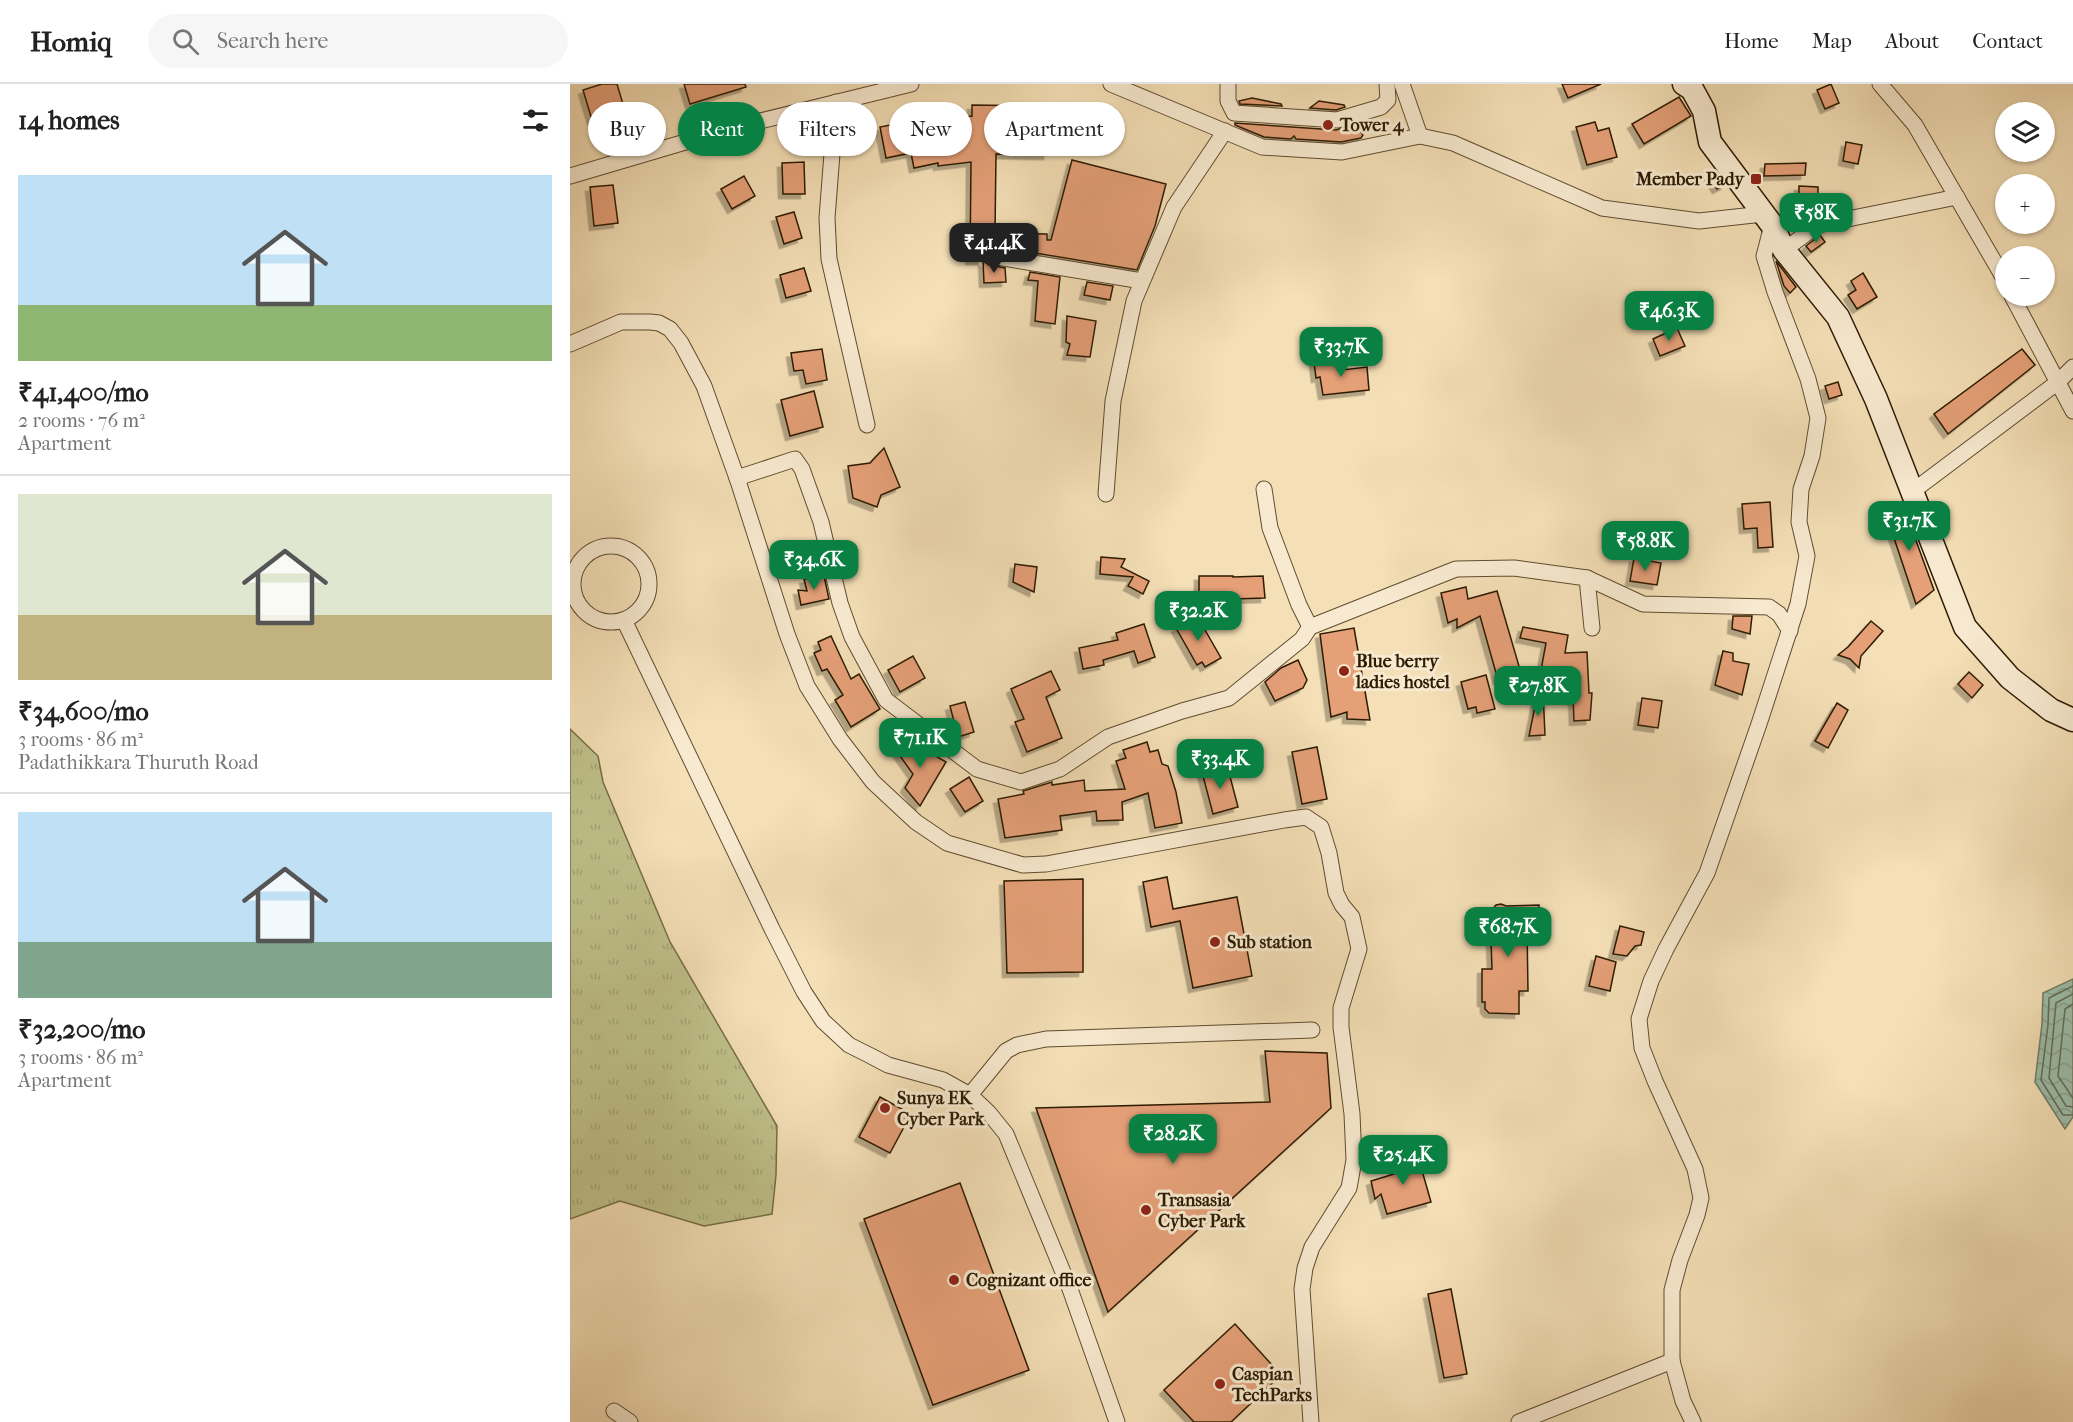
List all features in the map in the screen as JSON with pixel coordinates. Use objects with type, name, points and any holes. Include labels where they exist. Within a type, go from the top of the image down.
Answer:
[{"type":"main road","points":[[1684,84],[1692,89],[1704,111],[1710,142],[1768,220],[1784,250],[1838,317],[1876,399],[1965,627],[2010,678],[2051,710],[2073,720]]},
{"type":"street","points":[[837,102],[911,84]]},
{"type":"street","points":[[1228,84],[1228,101],[1234,113],[1337,120],[1381,107],[1388,100],[1387,84]]},
{"type":"street","points":[[1401,84],[1420,136]]},
{"type":"street","points":[[1880,84],[1915,125],[1995,263]]},
{"type":"street","points":[[1115,85],[1262,147],[1342,152],[1420,136],[1453,143],[1602,208],[1699,221],[1768,220],[1764,256],[1775,292],[1805,369],[1818,418],[1812,456],[1801,489],[1799,522],[1807,556],[1805,574],[1790,631],[1760,724],[1707,873],[1651,981],[1639,1019],[1642,1048],[1695,1169],[1701,1198],[1672,1290],[1672,1361],[1683,1401],[1693,1422]]},
{"type":"street","points":[[570,176],[736,126],[777,116]]},
{"type":"street","points":[[1106,494],[1113,401],[1134,301],[1174,207],[1225,131]]},
{"type":"street","points":[[833,156],[828,218],[829,259],[867,425]]},
{"type":"street","points":[[1784,250],[1818,225],[1957,196]]},
{"type":"street","points":[[991,256],[1142,281]]},
{"type":"street","points":[[2017,306],[2073,411]]},
{"type":"street","points":[[570,344],[621,322],[658,323],[670,329],[681,343],[704,386],[737,478],[773,595],[807,686],[840,739],[873,782],[916,822],[947,843],[1023,865],[1046,864],[1306,817],[1321,827],[1329,853],[1336,893],[1352,917],[1359,949],[1341,1008],[1341,1027],[1352,1114],[1354,1160],[1349,1188],[1312,1247],[1305,1268],[1302,1289],[1311,1422]]},
{"type":"street","points":[[1913,491],[2058,382],[2073,367]]},
{"type":"street","points":[[737,478],[795,459],[802,469],[821,522],[840,603],[852,637],[886,700],[977,769],[1022,782],[1060,769],[1108,737],[1182,711],[1229,698],[1302,639],[1310,627],[1456,569],[1514,568],[1587,578],[1643,604],[1769,606],[1779,614],[1790,631]]},
{"type":"street","points":[[1264,489],[1270,528],[1299,605],[1310,627]]},
{"type":"street","points":[[612,545],[627,549],[639,558],[647,571],[649,586],[646,600],[637,612],[624,620],[609,623],[594,619],[582,610],[574,597],[572,582],[576,567],[584,555],[597,547],[612,545]]},
{"type":"street","points":[[1587,578],[1592,628]]},
{"type":"street","points":[[624,620],[772,929],[804,992],[823,1021],[849,1045],[870,1056],[888,1065],[943,1080],[970,1095],[1006,1134],[1070,1289],[1115,1420]]},
{"type":"street","points":[[970,1095],[1006,1052],[1017,1045],[1047,1039],[1312,1030]]},
{"type":"street","points":[[1520,1422],[1672,1361]]},
{"type":"street","points":[[614,1411],[630,1422]]},
{"type":"green space","points":[[570,729],[598,756],[603,782],[670,942],[777,1126],[772,1214],[704,1226],[620,1201],[570,1219]]},
{"type":"water","points":[[2073,979],[2073,1117],[2065,1129],[2035,1082],[2043,993]]},
{"type":"building","points":[[602,84],[617,84],[622,102],[588,102],[588,107],[583,90]]},
{"type":"building","points":[[684,84],[745,84],[746,87],[697,102],[689,102]]},
{"type":"building","points":[[1562,84],[1601,84],[1568,98]]},
{"type":"building","points":[[1831,84],[1839,103],[1825,109],[1817,90]]},
{"type":"building","points":[[1679,97],[1691,116],[1644,144],[1632,124]]},
{"type":"building","points":[[1252,98],[1282,106],[1240,104],[1239,101]]},
{"type":"building","points":[[1319,101],[1345,107],[1336,110],[1310,108]]},
{"type":"building","points":[[972,105],[984,105],[984,156],[996,156],[995,233],[1047,234],[1047,240],[1051,240],[1072,160],[1166,184],[1155,226],[1137,270],[993,246],[983,250],[982,260],[970,260],[971,162],[938,166],[938,163],[914,168],[912,156],[972,156]]},
{"type":"building","points":[[1595,122],[1598,131],[1609,128],[1617,157],[1587,165],[1576,127]]},
{"type":"building","points":[[1235,123],[1336,130],[1356,124],[1363,135],[1361,138],[1341,142],[1296,139],[1294,136],[1291,139],[1264,137],[1235,125]]},
{"type":"building","points":[[889,125],[889,156],[896,156],[886,158],[880,127]]},
{"type":"building","points":[[1846,142],[1862,145],[1858,164],[1843,161]]},
{"type":"building","points":[[804,162],[805,194],[783,194],[782,163]]},
{"type":"building","points":[[1806,163],[1805,175],[1764,176],[1765,164]]},
{"type":"building","points":[[1714,170],[1725,185],[1717,189],[1708,174]]},
{"type":"building","points":[[744,176],[755,196],[732,209],[721,189]]},
{"type":"building","points":[[613,185],[618,223],[594,226],[590,187]]},
{"type":"building","points":[[1799,186],[1818,187],[1818,200],[1823,200],[1823,213],[1799,213]]},
{"type":"building","points":[[794,212],[802,238],[784,244],[776,217]]},
{"type":"building","points":[[1820,235],[1825,242],[1811,252],[1806,246]]},
{"type":"building","points":[[983,261],[989,265],[1005,268],[1006,282],[984,283]]},
{"type":"building","points":[[1776,261],[1796,287],[1790,293],[1784,286]]},
{"type":"building","points":[[804,268],[811,291],[786,298],[780,275]]},
{"type":"building","points":[[1030,272],[1060,277],[1055,324],[1035,321],[1038,281],[1028,280]]},
{"type":"building","points":[[1863,273],[1877,297],[1857,309],[1848,295],[1856,290],[1851,281]]},
{"type":"building","points":[[1087,282],[1113,286],[1110,300],[1084,295]]},
{"type":"building","points":[[1067,316],[1096,321],[1090,357],[1067,355],[1070,344],[1066,342]]},
{"type":"building","points":[[1677,328],[1685,346],[1660,356],[1653,339]]},
{"type":"building","points":[[822,349],[827,380],[806,384],[803,370],[794,371],[791,353]]},
{"type":"building","points":[[2022,349],[2035,365],[1948,434],[1934,414]]},
{"type":"building","points":[[1340,358],[1342,370],[1367,367],[1369,390],[1323,395],[1320,377],[1316,378],[1314,362]]},
{"type":"building","points":[[1838,382],[1842,395],[1829,399],[1825,386]]},
{"type":"building","points":[[814,391],[823,427],[790,436],[781,400]]},
{"type":"building","points":[[884,448],[900,487],[881,495],[877,507],[853,498],[848,466],[870,463]]},
{"type":"building","points":[[1770,502],[1773,547],[1758,548],[1757,528],[1744,529],[1742,504]]},
{"type":"building","points":[[1903,505],[1934,590],[1916,604],[1889,523],[1883,525],[1879,513]]},
{"type":"building","points":[[1101,557],[1125,559],[1121,567],[1149,581],[1143,594],[1128,586],[1133,577],[1100,574]]},
{"type":"building","points":[[1634,558],[1661,563],[1657,585],[1630,581]]},
{"type":"building","points":[[1015,564],[1037,567],[1034,592],[1013,582]]},
{"type":"building","points":[[824,576],[829,599],[801,605],[798,590],[807,591],[804,579]]},
{"type":"building","points":[[1199,576],[1263,576],[1265,598],[1199,600]]},
{"type":"building","points":[[1466,587],[1468,599],[1497,591],[1521,673],[1498,680],[1480,616],[1457,628],[1457,619],[1448,623],[1441,593]]},
{"type":"building","points":[[1197,616],[1221,658],[1205,667],[1202,662],[1197,665],[1176,628]]},
{"type":"building","points":[[1733,616],[1752,616],[1750,634],[1732,629]]},
{"type":"building","points":[[1871,621],[1883,631],[1861,656],[1859,668],[1850,659],[1838,655]]},
{"type":"building","points":[[1144,624],[1155,657],[1138,663],[1134,651],[1103,660],[1104,665],[1083,669],[1079,648],[1118,640],[1116,633]]},
{"type":"building","points":[[1523,627],[1568,635],[1565,653],[1587,652],[1589,693],[1592,693],[1590,720],[1574,721],[1572,676],[1541,670],[1546,643],[1520,638]]},
{"type":"building","name":"Blue berry ladies hostel","points":[[1354,628],[1370,720],[1347,719],[1347,712],[1331,717],[1320,634]]},
{"type":"building","points":[[831,636],[851,679],[859,674],[880,709],[851,727],[835,700],[843,695],[827,669],[822,671],[814,653],[821,650],[818,642]]},
{"type":"building","points":[[1723,651],[1733,653],[1733,661],[1749,664],[1742,695],[1715,685]]},
{"type":"building","points":[[913,656],[925,678],[900,692],[888,670]]},
{"type":"building","points":[[1298,660],[1307,680],[1303,688],[1275,701],[1265,682],[1281,668]]},
{"type":"building","points":[[1051,671],[1060,690],[1046,697],[1062,738],[1027,752],[1015,722],[1024,719],[1011,689]]},
{"type":"building","points":[[1969,672],[1983,685],[1972,698],[1958,684]]},
{"type":"building","points":[[1486,675],[1495,709],[1477,713],[1476,707],[1468,709],[1461,682]]},
{"type":"building","points":[[1538,691],[1543,691],[1545,735],[1529,736]]},
{"type":"building","points":[[1642,698],[1662,701],[1658,728],[1638,725]]},
{"type":"building","points":[[965,702],[974,732],[958,737],[950,706]]},
{"type":"building","points":[[1837,703],[1848,710],[1828,748],[1815,741]]},
{"type":"building","points":[[911,737],[917,745],[946,762],[920,806],[905,788],[913,774],[895,749]]},
{"type":"building","points":[[1147,742],[1150,752],[1158,750],[1162,764],[1168,766],[1182,823],[1155,828],[1148,793],[1122,802],[1123,820],[1097,821],[1096,811],[1060,816],[1062,830],[1005,838],[998,799],[1024,794],[1023,791],[1052,782],[1052,785],[1084,780],[1085,791],[1125,789],[1116,761],[1126,758],[1123,750]]},
{"type":"building","points":[[1317,747],[1327,799],[1302,804],[1292,752]]},
{"type":"building","points":[[1227,765],[1238,807],[1213,814],[1202,772]]},
{"type":"building","points":[[969,777],[983,801],[965,812],[950,789]]},
{"type":"building","name":"Sub station","points":[[1167,877],[1173,909],[1237,897],[1252,976],[1193,988],[1180,921],[1151,927],[1143,882]]},
{"type":"building","points":[[1083,879],[1083,972],[1007,973],[1004,881]]},
{"type":"building","points":[[1496,905],[1506,906],[1539,905],[1540,926],[1527,927],[1528,991],[1519,991],[1519,1014],[1489,1013],[1485,1009],[1485,1002],[1482,1002],[1482,969],[1492,969],[1490,912]]},
{"type":"building","points":[[1620,926],[1644,932],[1641,945],[1635,946],[1627,956],[1613,954]]},
{"type":"building","points":[[1596,956],[1616,962],[1610,991],[1589,986]]},
{"type":"building","name":"Transasia Cyber Park","points":[[1265,1051],[1327,1053],[1331,1108],[1108,1312],[1036,1108],[1270,1102]]},
{"type":"building","points":[[880,1097],[911,1114],[890,1153],[859,1137]]},
{"type":"building","points":[[1417,1153],[1431,1202],[1387,1214],[1381,1194],[1375,1199],[1371,1181],[1394,1174],[1393,1169],[1397,1168],[1395,1159]]},
{"type":"building","points":[[960,1183],[1029,1370],[933,1405],[864,1219]]},
{"type":"building","points":[[1451,1289],[1467,1374],[1444,1378],[1428,1294]]},
{"type":"building","points":[[1235,1324],[1281,1375],[1231,1422],[1194,1422],[1164,1390]]},
{"type":"place","name":"Tower 4","points":[[1328,125]]},
{"type":"place","name":"Member Pady","points":[[1756,179]]},
{"type":"place","name":"Blue berry ladies hostel","points":[[1344,671]]},
{"type":"place","name":"Sub station","points":[[1215,942]]},
{"type":"place","name":"Sunya EK Cyber Park","points":[[885,1108]]},
{"type":"place","name":"Transasia Cyber Park","points":[[1146,1210]]},
{"type":"place","name":"Cognizant office","points":[[954,1280]]},
{"type":"place","name":"Caspian TechParks","points":[[1220,1384]]}]
